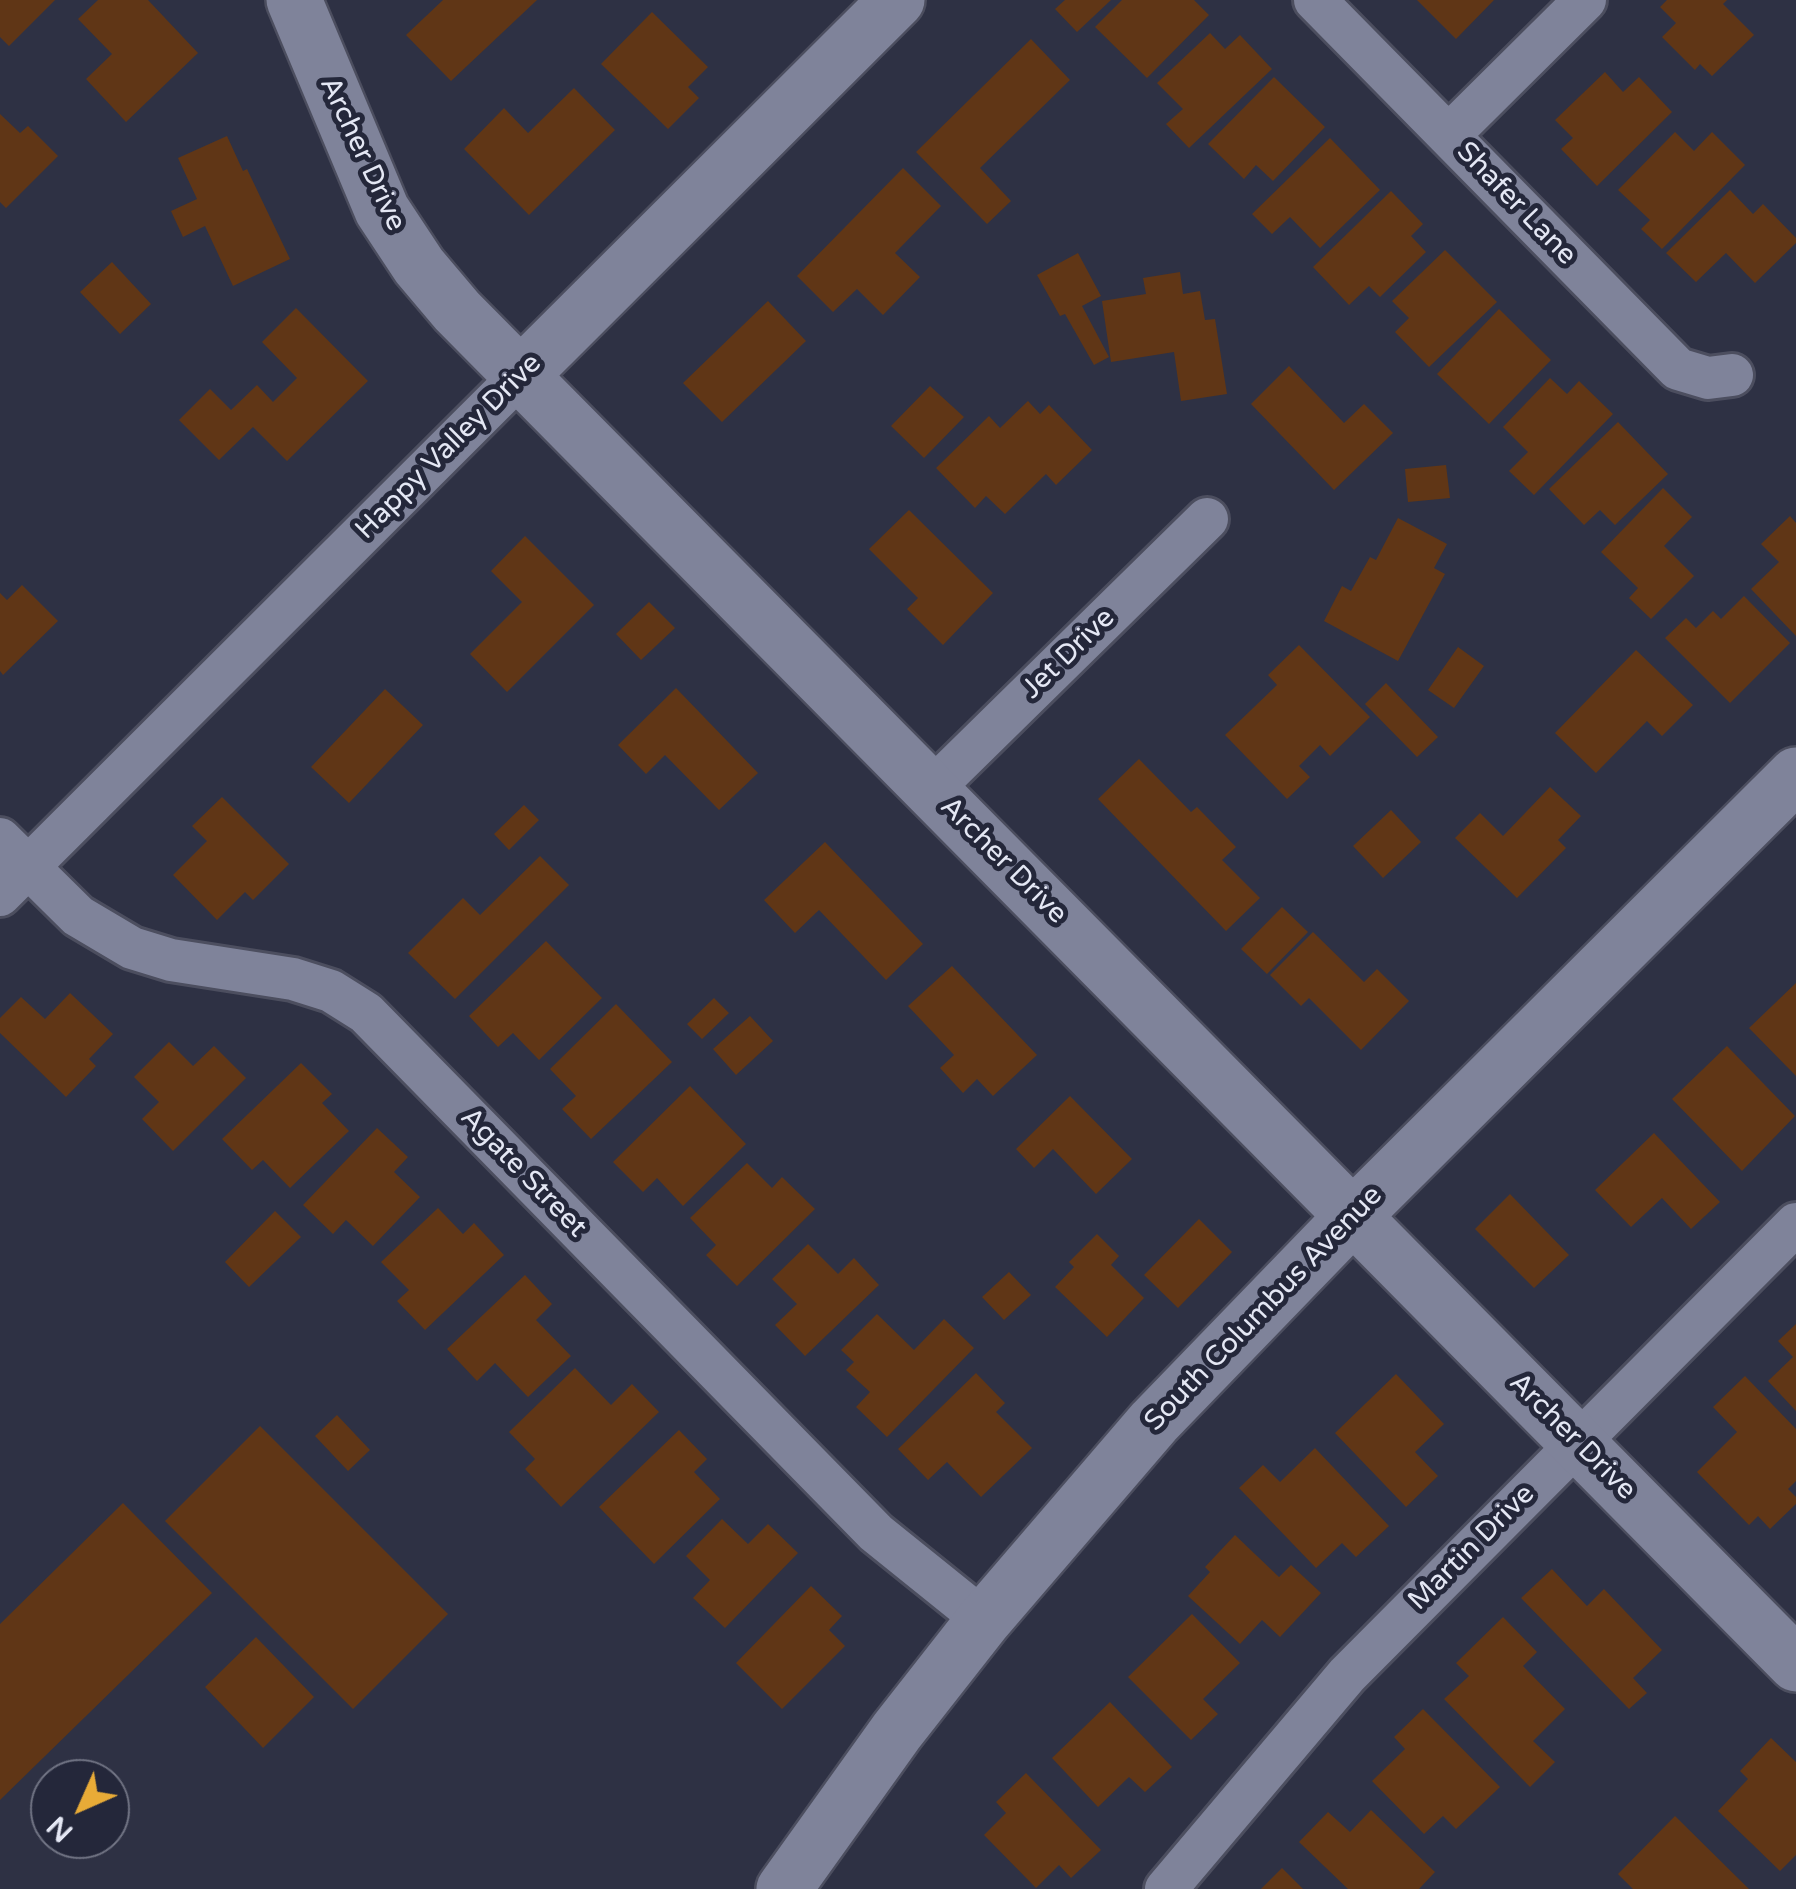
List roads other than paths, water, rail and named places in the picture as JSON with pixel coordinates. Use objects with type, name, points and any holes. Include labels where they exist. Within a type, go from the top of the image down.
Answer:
[{"type":"street","name":"Archer Drive","points":[[294,0],[382,210],[419,266],[456,311],[1796,1664]]},
{"type":"street","name":"Happy Valley Drive","points":[[9,867],[520,376],[897,0]]},
{"type":"street","name":"Shafer Lane","points":[[1315,0],[1678,369],[1708,378],[1732,376]]},
{"type":"street","points":[[1449,136],[1585,0]]},
{"type":"street","name":"Jet Drive","points":[[932,789],[1207,519]]},
{"type":"street","name":"South Columbus Avenue","points":[[784,1889],[984,1620],[1154,1422],[1354,1215],[1796,775]]},
{"type":"street","name":"Agate Street","points":[[9,867],[132,948],[170,960],[293,979],[331,992],[366,1013],[876,1533],[984,1620]]},
{"type":"street","name":"Martin Drive","points":[[1166,1889],[1347,1675],[1796,1224]]}]
